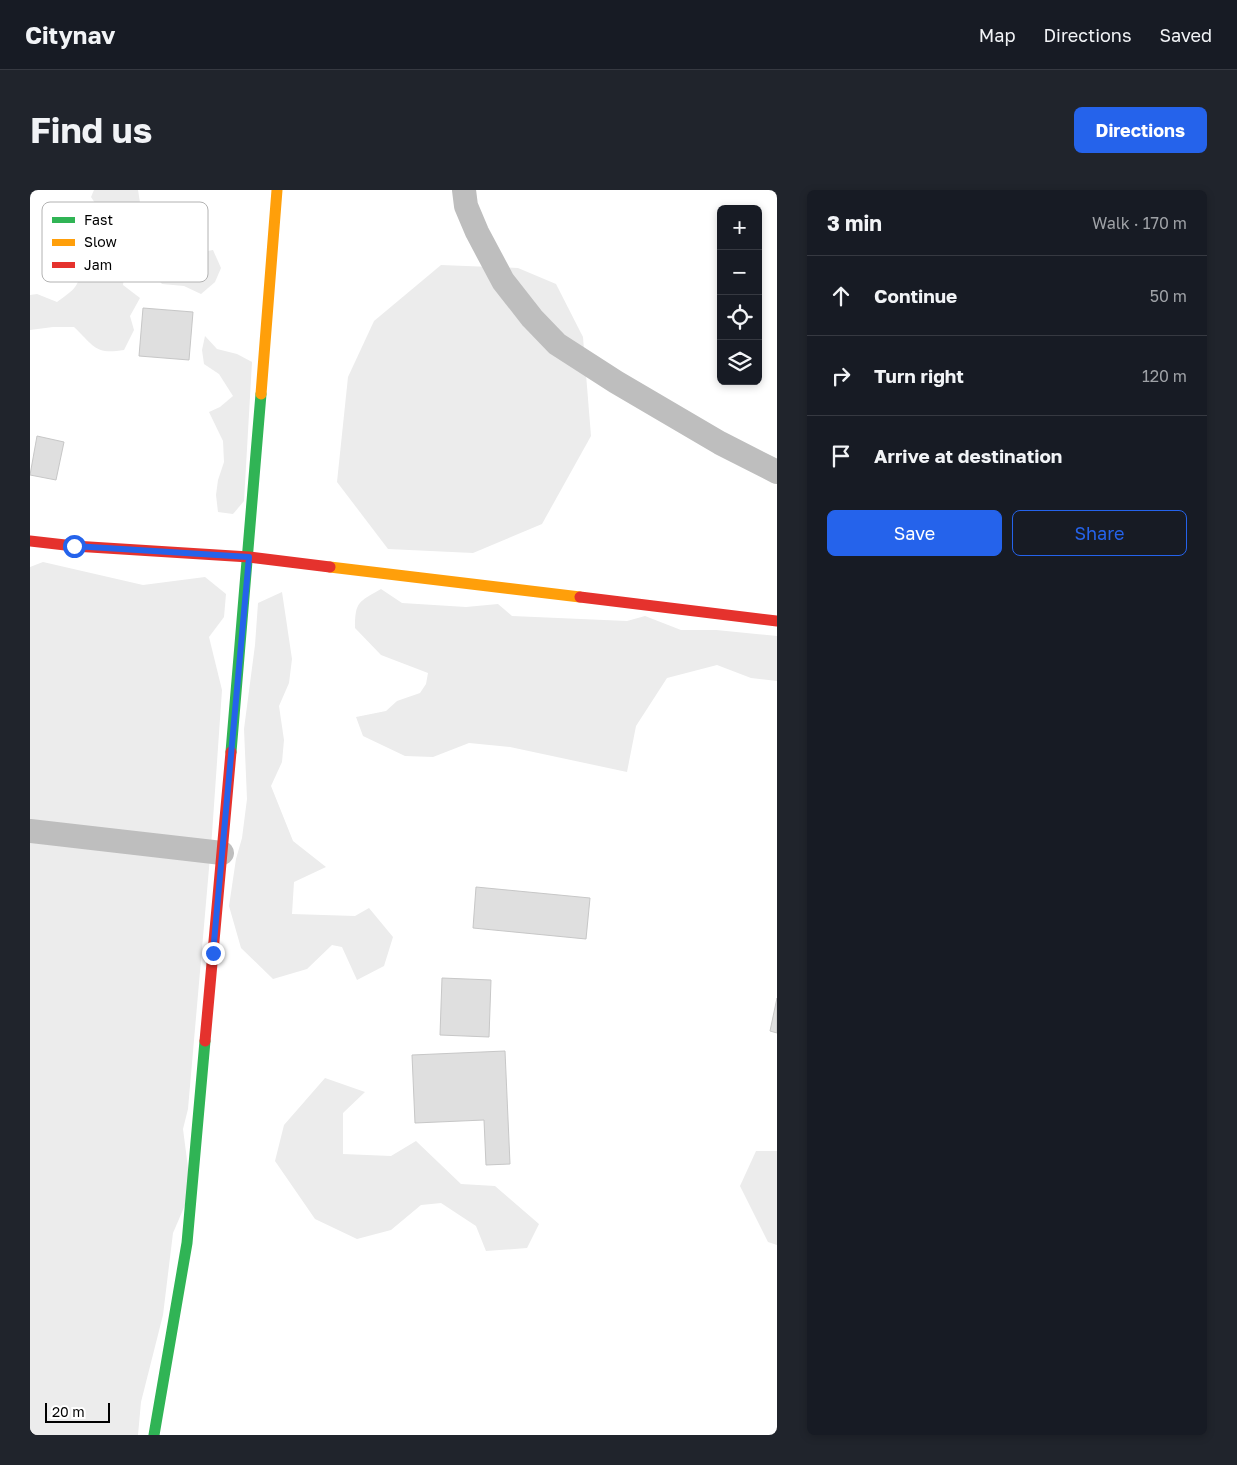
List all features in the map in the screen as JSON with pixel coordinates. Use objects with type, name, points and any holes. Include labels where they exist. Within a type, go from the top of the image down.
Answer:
[{"type":"street","points":[[154,1435],[187,1243],[249,557],[277,190]]},
{"type":"street","points":[[464,190],[466,206],[477,232],[503,281],[532,318],[557,344],[616,382],[720,443],[777,472]]},
{"type":"street","points":[[30,541],[74,546],[249,557],[777,621]]},
{"type":"street","points":[[30,831],[222,853]]},
{"type":"shaded area","points":[[94,190],[138,190],[140,202],[94,202],[91,197]]},
{"type":"shaded area","points":[[213,250],[221,268],[215,282],[201,294],[184,286],[162,284],[160,282],[208,282],[208,251]]},
{"type":"shaded area","points":[[441,265],[518,268],[556,284],[583,337],[591,436],[542,524],[473,553],[388,549],[337,482],[348,377],[374,321]]},
{"type":"shaded area","points":[[78,282],[123,282],[123,285],[140,298],[130,316],[134,330],[124,350],[107,351],[96,348],[74,327],[30,330],[30,295],[37,294],[57,302],[75,288]]},
{"type":"shaded area","points":[[205,336],[217,349],[237,354],[252,362],[244,501],[233,514],[218,512],[216,495],[218,480],[224,462],[223,441],[209,412],[220,407],[233,396],[219,374],[204,364],[202,350]]},
{"type":"shaded area","points":[[43,562],[143,585],[205,577],[226,594],[224,617],[209,637],[222,690],[212,834],[188,1109],[183,1129],[191,1191],[173,1233],[163,1315],[141,1402],[138,1435],[30,1435],[30,567]]},
{"type":"shaded area","points":[[381,589],[402,603],[466,607],[498,604],[512,616],[627,621],[645,616],[681,630],[716,630],[777,636],[777,681],[751,678],[717,665],[667,678],[636,726],[627,772],[510,747],[469,743],[433,757],[405,756],[363,736],[356,717],[386,711],[397,701],[420,693],[426,684],[428,673],[381,655],[355,628],[357,607],[363,600]]},
{"type":"shaded area","points":[[282,592],[292,659],[289,683],[279,706],[284,740],[282,762],[271,786],[293,841],[326,867],[294,882],[292,914],[355,916],[369,908],[393,937],[384,966],[357,980],[342,947],[332,945],[307,969],[273,979],[241,948],[229,906],[236,859],[242,838],[247,799],[244,729],[255,645],[258,603]]},
{"type":"shaded area","points":[[325,1078],[365,1092],[343,1113],[343,1154],[391,1156],[416,1141],[461,1184],[495,1186],[539,1224],[527,1248],[486,1251],[476,1226],[441,1203],[421,1205],[391,1230],[357,1239],[315,1219],[275,1161],[284,1125]]},
{"type":"shaded area","points":[[756,1151],[777,1151],[777,1245],[768,1242],[740,1186]]},
{"type":"building","points":[[143,308],[193,312],[189,360],[139,356]]},
{"type":"building","points":[[37,436],[64,442],[56,480],[30,475]]},
{"type":"building","points":[[476,887],[590,898],[586,939],[473,928]]},
{"type":"building","points":[[442,978],[491,980],[489,1037],[440,1035]]},
{"type":"building","points":[[777,998],[777,1033],[770,1031]]},
{"type":"building","points":[[505,1051],[510,1164],[486,1165],[484,1120],[415,1123],[412,1055]]},
{"type":"traffic: fast","points":[[231,752],[261,394]]},
{"type":"traffic: fast","points":[[154,1435],[187,1243],[205,1041]]},
{"type":"traffic: slow","points":[[261,394],[277,190]]},
{"type":"traffic: slow","points":[[330,567],[580,597]]},
{"type":"traffic: jam","points":[[30,541],[74,546],[249,557],[330,567]]},
{"type":"traffic: jam","points":[[580,597],[777,621]]},
{"type":"traffic: jam","points":[[205,1041],[231,752]]},
{"type":"route","points":[[74,546],[249,557],[213,953]]}]
